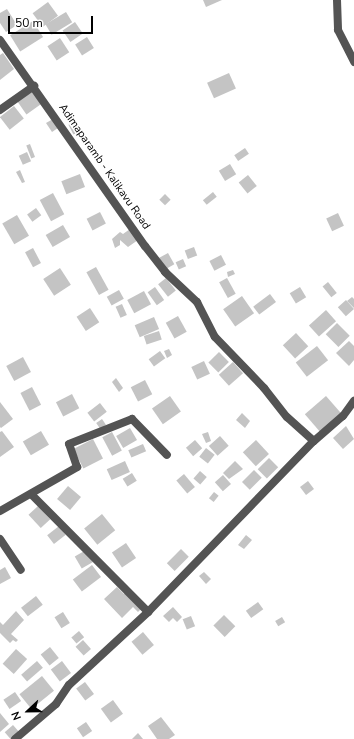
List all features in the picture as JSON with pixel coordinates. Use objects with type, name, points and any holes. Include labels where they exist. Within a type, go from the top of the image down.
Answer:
[{"type":"street","points":[[337,0],[338,30],[354,62]]},
{"type":"street","name":"Adimaparamb - Kalikavu Road","points":[[0,40],[34,86],[144,246],[165,272],[197,302],[215,337],[264,388],[287,418],[314,440]]},
{"type":"street","points":[[0,110],[34,86]]},
{"type":"street","points":[[15,739],[56,704],[68,686],[148,612],[314,440],[343,416],[354,401]]},
{"type":"street","points":[[0,511],[32,495],[77,467],[69,444],[132,419],[167,455]]},
{"type":"street","points":[[32,495],[148,612]]},
{"type":"street","points":[[0,539],[21,570]]},
{"type":"building","points":[[203,0],[222,0],[206,7]]},
{"type":"building","points":[[48,2],[58,16],[43,27],[33,13]]},
{"type":"building","points":[[7,9],[17,25],[6,32],[0,23],[0,13]]},
{"type":"building","points":[[66,12],[72,22],[52,35],[45,24]]},
{"type":"building","points":[[33,21],[43,37],[20,51],[10,35]]},
{"type":"building","points":[[75,22],[83,34],[70,42],[63,30]]},
{"type":"building","points":[[87,37],[94,48],[82,55],[75,44]]},
{"type":"building","points":[[60,38],[69,52],[57,60],[47,46]]},
{"type":"building","points":[[3,53],[14,69],[0,80],[0,55]]},
{"type":"building","points":[[229,73],[236,89],[214,98],[207,83]]},
{"type":"building","points":[[32,91],[41,104],[26,114],[17,101]]},
{"type":"building","points":[[14,106],[24,119],[10,130],[0,117]]},
{"type":"building","points":[[53,119],[58,128],[52,132],[46,123]]},
{"type":"building","points":[[72,123],[77,133],[73,135],[68,125]]},
{"type":"building","points":[[30,144],[35,157],[31,159],[26,145]]},
{"type":"building","points":[[245,148],[249,154],[238,161],[234,155]]},
{"type":"building","points":[[27,152],[31,161],[23,165],[19,156]]},
{"type":"building","points":[[230,164],[236,174],[225,181],[219,171]]},
{"type":"building","points":[[20,170],[25,182],[22,183],[16,172]]},
{"type":"building","points":[[80,174],[85,187],[66,194],[61,181]]},
{"type":"building","points":[[248,175],[257,186],[247,193],[239,183]]},
{"type":"building","points":[[213,192],[217,197],[207,205],[203,200]]},
{"type":"building","points":[[53,193],[64,214],[51,221],[40,200]]},
{"type":"building","points":[[165,194],[171,200],[165,205],[159,200]]},
{"type":"building","points":[[36,208],[41,215],[32,222],[27,214]]},
{"type":"building","points":[[100,212],[106,224],[93,230],[87,219]]},
{"type":"building","points":[[338,213],[344,226],[332,231],[326,218]]},
{"type":"building","points":[[17,215],[29,236],[14,244],[2,224]]},
{"type":"building","points":[[63,225],[70,237],[53,247],[46,235]]},
{"type":"building","points":[[130,229],[138,240],[128,247],[120,240],[120,245],[115,248],[112,239],[120,232],[123,234]]},
{"type":"building","points":[[194,247],[197,255],[188,259],[185,251]]},
{"type":"building","points":[[33,248],[41,263],[33,267],[25,252]]},
{"type":"building","points":[[168,253],[174,264],[166,269],[159,258]]},
{"type":"building","points":[[221,255],[226,265],[214,271],[209,261]]},
{"type":"building","points":[[183,259],[186,266],[179,269],[176,262]]},
{"type":"building","points":[[96,267],[109,290],[99,295],[86,272]]},
{"type":"building","points":[[60,268],[71,285],[54,296],[43,279]]},
{"type":"building","points":[[233,270],[235,274],[228,277],[227,272]]},
{"type":"building","points":[[166,278],[176,291],[168,297],[158,284]]},
{"type":"building","points":[[227,278],[236,294],[228,298],[219,282]]},
{"type":"building","points":[[328,282],[337,293],[331,297],[323,286]]},
{"type":"building","points":[[155,287],[164,300],[157,305],[148,292]]},
{"type":"building","points":[[300,287],[306,297],[296,303],[290,293]]},
{"type":"building","points":[[119,290],[124,299],[112,306],[107,297]]},
{"type":"building","points":[[144,291],[151,304],[134,313],[127,300]]},
{"type":"building","points":[[270,294],[276,302],[259,315],[253,307]]},
{"type":"building","points":[[242,296],[254,313],[235,326],[223,309]]},
{"type":"building","points":[[352,297],[354,299],[354,308],[347,301]]},
{"type":"building","points":[[346,300],[354,309],[346,316],[338,307]]},
{"type":"building","points":[[122,304],[127,315],[120,318],[116,307]]},
{"type":"building","points":[[90,308],[99,322],[86,331],[77,317]]},
{"type":"building","points":[[326,310],[336,321],[319,337],[309,325]]},
{"type":"building","points":[[178,316],[187,332],[174,339],[166,323]]},
{"type":"building","points":[[154,317],[159,329],[140,337],[135,325]]},
{"type":"building","points":[[337,323],[350,336],[338,347],[326,334]]},
{"type":"building","points":[[159,331],[162,340],[147,345],[144,336]]},
{"type":"building","points":[[296,333],[308,346],[295,358],[283,345]]},
{"type":"building","points":[[349,341],[354,346],[354,360],[349,366],[336,353]]},
{"type":"building","points":[[317,346],[328,360],[307,377],[296,363]]},
{"type":"building","points":[[169,349],[172,355],[167,358],[164,351]]},
{"type":"building","points":[[160,351],[165,358],[154,367],[149,359]]},
{"type":"building","points":[[219,352],[229,362],[218,373],[208,363]]},
{"type":"building","points":[[23,357],[31,372],[14,381],[6,366]]},
{"type":"building","points":[[204,361],[210,374],[197,380],[191,367]]},
{"type":"building","points":[[233,362],[243,373],[229,386],[219,375]]},
{"type":"building","points":[[116,378],[123,388],[119,392],[112,382]]},
{"type":"building","points":[[145,380],[152,394],[138,402],[131,387]]},
{"type":"building","points":[[32,387],[41,405],[29,411],[20,393]]},
{"type":"building","points":[[72,394],[79,408],[63,416],[56,402]]},
{"type":"building","points":[[170,396],[181,412],[163,424],[152,409]]},
{"type":"building","points":[[326,396],[341,413],[320,432],[305,414]]},
{"type":"building","points":[[0,402],[13,419],[1,428],[0,427]]},
{"type":"building","points":[[100,403],[107,412],[94,422],[87,413]]},
{"type":"building","points":[[242,413],[250,421],[245,428],[236,420]]},
{"type":"building","points":[[102,419],[106,425],[100,429],[96,423]]},
{"type":"building","points":[[346,426],[354,439],[343,449],[333,438]]},
{"type":"building","points":[[130,428],[137,440],[123,448],[116,436]]},
{"type":"building","points":[[2,431],[14,447],[0,457],[0,432]]},
{"type":"building","points":[[41,431],[49,445],[31,455],[23,442]]},
{"type":"building","points":[[112,432],[122,451],[112,456],[102,437]]},
{"type":"building","points":[[208,432],[211,441],[206,443],[202,434]]},
{"type":"building","points":[[220,436],[229,446],[218,456],[209,446]]},
{"type":"building","points":[[93,439],[103,459],[83,469],[73,449]]},
{"type":"building","points":[[195,440],[202,448],[193,456],[186,448]]},
{"type":"building","points":[[256,440],[269,454],[256,466],[243,452]]},
{"type":"building","points":[[143,444],[146,451],[131,458],[128,450]]},
{"type":"building","points":[[206,448],[215,455],[208,463],[199,457]]},
{"type":"building","points":[[269,458],[278,467],[267,479],[258,469]]},
{"type":"building","points":[[125,461],[130,472],[112,480],[107,469]]},
{"type":"building","points":[[235,461],[243,469],[229,479],[223,473]]},
{"type":"building","points":[[254,470],[262,478],[250,490],[242,482]]},
{"type":"building","points":[[200,471],[207,477],[200,484],[193,479]]},
{"type":"building","points":[[132,473],[137,481],[127,486],[123,479]]},
{"type":"building","points":[[184,474],[195,487],[187,493],[176,480]]},
{"type":"building","points":[[223,475],[231,484],[223,491],[215,482]]},
{"type":"building","points":[[308,481],[314,489],[306,495],[300,487]]},
{"type":"building","points":[[68,486],[81,497],[70,510],[57,499]]},
{"type":"building","points":[[214,492],[219,496],[214,502],[209,498]]},
{"type":"building","points":[[38,506],[50,519],[41,528],[28,515]]},
{"type":"building","points":[[102,514],[115,530],[97,545],[84,528]]},
{"type":"building","points":[[59,526],[66,535],[54,544],[47,535]]},
{"type":"building","points":[[246,535],[252,540],[244,549],[238,545]]},
{"type":"building","points":[[126,543],[136,558],[122,567],[112,553]]},
{"type":"building","points":[[181,549],[189,557],[175,571],[167,563]]},
{"type":"building","points":[[86,550],[93,562],[82,569],[75,556]]},
{"type":"building","points":[[92,565],[101,577],[82,591],[73,579]]},
{"type":"building","points":[[5,567],[11,578],[0,584],[0,570]]},
{"type":"building","points":[[204,572],[211,579],[206,584],[199,576]]},
{"type":"building","points":[[117,587],[124,594],[127,591],[142,608],[138,612],[133,607],[122,618],[104,599]]},
{"type":"building","points":[[36,596],[43,605],[28,616],[21,608]]},
{"type":"building","points":[[258,602],[263,609],[251,618],[246,611]]},
{"type":"building","points":[[173,607],[182,617],[177,622],[173,618],[169,622],[163,616]]},
{"type":"building","points":[[16,611],[24,620],[11,634],[18,640],[16,642],[13,640],[10,643],[0,633],[0,622],[3,625]]},
{"type":"building","points":[[63,612],[70,623],[61,628],[55,617]]},
{"type":"building","points":[[224,615],[235,626],[225,637],[213,626]]},
{"type":"building","points":[[191,616],[195,626],[187,630],[183,619]]},
{"type":"building","points":[[282,617],[285,622],[278,626],[275,621]]},
{"type":"building","points":[[79,631],[84,637],[76,644],[71,637]]},
{"type":"building","points":[[143,632],[154,645],[142,655],[132,642]]},
{"type":"building","points":[[83,640],[91,649],[84,656],[76,647]]},
{"type":"building","points":[[50,647],[59,658],[49,665],[41,655]]},
{"type":"building","points":[[16,649],[27,659],[14,674],[3,664]]},
{"type":"building","points":[[37,661],[43,668],[27,682],[21,675]]},
{"type":"building","points":[[62,661],[71,673],[60,681],[51,669]]},
{"type":"building","points":[[42,676],[54,691],[31,709],[19,694]]},
{"type":"building","points":[[85,682],[94,694],[85,701],[76,689]]},
{"type":"building","points":[[15,692],[21,701],[10,709],[3,700]]},
{"type":"building","points":[[113,700],[123,714],[111,723],[101,709]]},
{"type":"building","points":[[0,713],[9,724],[0,732]]},
{"type":"building","points":[[161,717],[175,735],[169,739],[157,739],[148,726]]},
{"type":"building","points":[[86,722],[92,731],[83,737],[77,728]]},
{"type":"building","points":[[13,725],[19,732],[11,739],[5,732]]},
{"type":"building","points":[[138,733],[143,739],[132,739]]}]
